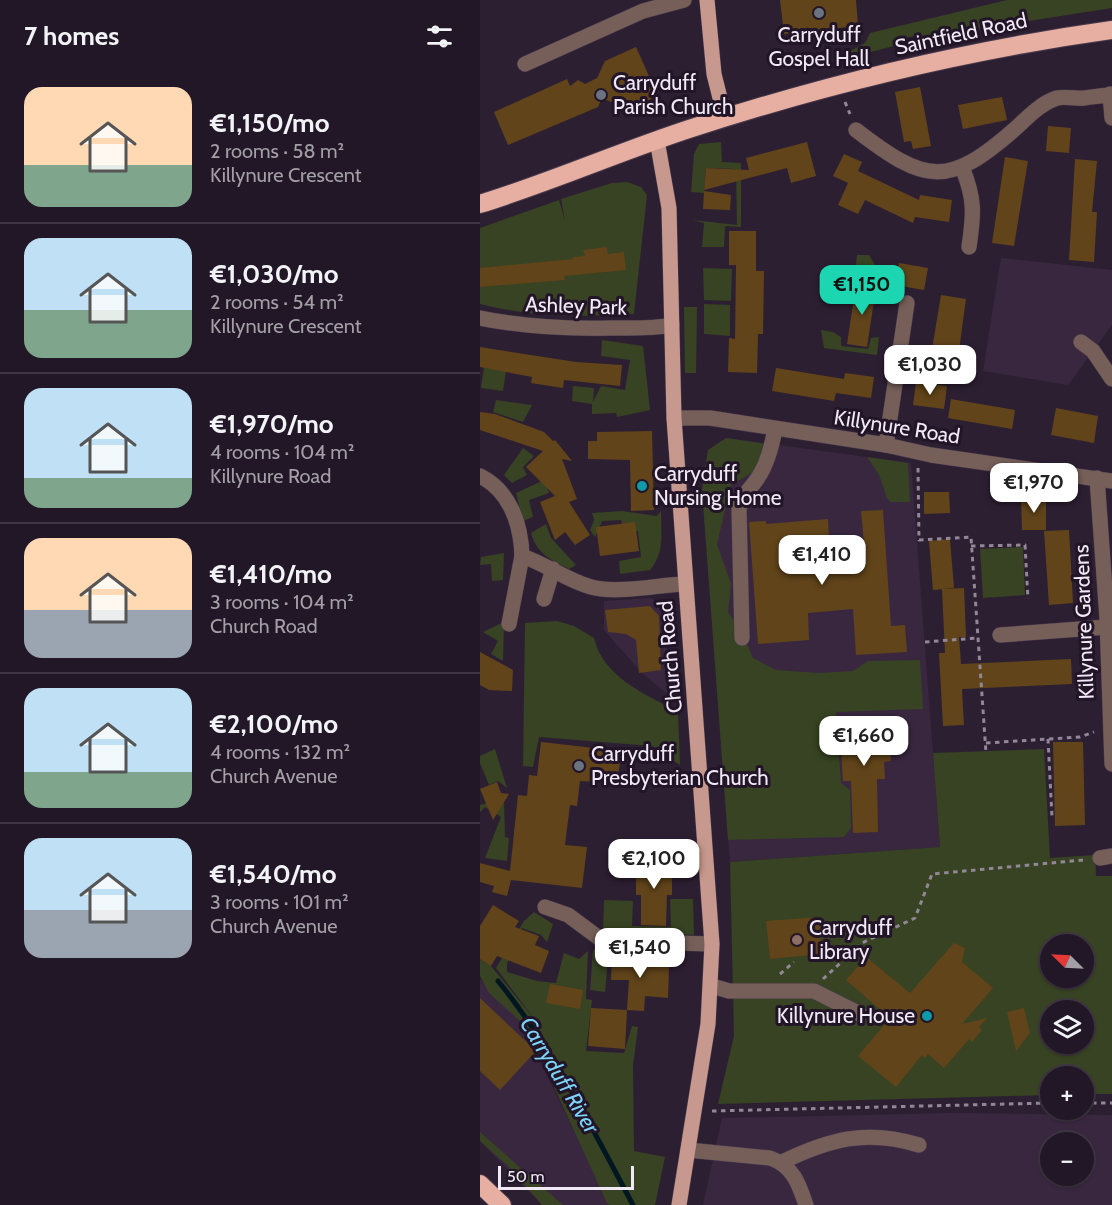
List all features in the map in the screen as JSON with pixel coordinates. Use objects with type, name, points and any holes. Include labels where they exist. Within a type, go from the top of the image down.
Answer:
[{"type":"highway","name":"Saintfield Road","points":[[480,204],[657,140],[868,76],[996,48],[1112,30]]},
{"type":"highway","points":[[480,1184],[502,1205]]},
{"type":"main road","points":[[708,0],[714,74],[725,118]]},
{"type":"main road","name":"Church Road","points":[[657,140],[669,208],[674,418],[712,944],[712,986],[679,1204]]},
{"type":"street","points":[[525,64],[643,11],[684,0]]},
{"type":"street","points":[[856,130],[899,162],[928,172],[962,167],[982,155],[1037,108],[1057,98],[1111,94],[1112,118]]},
{"type":"street","points":[[962,167],[972,192],[974,213],[969,247]]},
{"type":"street","points":[[886,445],[907,303]]},
{"type":"street","name":"Ashley Park","points":[[480,318],[515,325],[563,330],[672,326]]},
{"type":"street","points":[[1081,342],[1093,351],[1109,376]]},
{"type":"street","name":"Killynure Road","points":[[674,418],[710,418],[886,445],[931,455],[1104,479]]},
{"type":"street","points":[[742,638],[739,509],[744,494],[760,476],[771,450],[775,429]]},
{"type":"street","points":[[480,476],[494,483],[506,496],[521,542],[522,556],[509,624]]},
{"type":"street","name":"Killynure Gardens","points":[[1104,479],[1112,764]]},
{"type":"street","points":[[522,556],[592,588],[615,589],[685,584]]},
{"type":"street","points":[[544,599],[553,569]]},
{"type":"street","points":[[1000,635],[1107,627]]},
{"type":"street","points":[[545,907],[568,915],[603,940],[712,944]]},
{"type":"street","points":[[712,986],[729,991],[814,991],[860,1014]]},
{"type":"street","points":[[782,1162],[831,1141],[870,1136],[899,1139],[919,1145]]},
{"type":"street","points":[[688,1150],[770,1158],[782,1162],[797,1179],[807,1205]]},
{"type":"path","points":[[918,460],[919,540],[971,537],[986,753]]},
{"type":"path","points":[[970,546],[1024,545],[1028,598]]},
{"type":"path","points":[[925,642],[977,638]]},
{"type":"path","points":[[986,743],[1080,737],[1110,722]]},
{"type":"path","points":[[1048,739],[1052,817]]},
{"type":"path","points":[[818,982],[862,943],[915,918],[932,874],[1106,857]]},
{"type":"path","points":[[778,975],[794,962]]},
{"type":"path","points":[[712,1111],[1040,1103]]},
{"type":"path","points":[[1094,1103],[1112,1103]]},
{"type":"shaded area","points":[[1001,258],[1112,270],[1112,325],[1068,385],[983,371]]},
{"type":"shaded area","points":[[726,438],[911,463],[940,847],[730,862],[702,489],[708,450]]},
{"type":"shaded area","points":[[651,598],[664,607],[668,671],[677,702],[642,673],[604,630],[604,601]]},
{"type":"shaded area","points":[[480,979],[521,1022],[610,1205],[542,1205],[480,1141]]},
{"type":"shaded area","points":[[951,1113],[1040,1114],[1040,1120],[1094,1120],[1094,1115],[1112,1115],[1112,1205],[703,1205],[722,1118]]},
{"type":"green space","points":[[1007,0],[1112,0],[1112,8],[921,38],[918,35],[905,38],[905,43],[848,58],[845,54],[865,43],[870,33]]},
{"type":"green space","points":[[721,142],[722,162],[741,163],[741,227],[725,226],[724,247],[702,247],[704,223],[693,220],[737,225],[736,169],[706,168],[704,193],[691,192],[694,154],[699,144]]},
{"type":"green space","points":[[627,182],[641,187],[647,195],[634,314],[556,315],[480,304],[480,228],[559,200],[565,221],[561,199],[612,183]]},
{"type":"green space","points":[[857,255],[869,255],[880,273],[893,278],[889,289],[902,294],[902,299],[879,295],[877,281],[855,276]]},
{"type":"green space","points":[[703,268],[732,269],[731,301],[704,300]]},
{"type":"green space","points":[[704,304],[730,305],[730,336],[704,334]]},
{"type":"green space","points":[[684,307],[697,307],[696,373],[685,373]]},
{"type":"green space","points":[[821,330],[833,332],[841,337],[841,346],[868,349],[871,338],[879,337],[877,355],[824,348]]},
{"type":"green space","points":[[602,340],[643,346],[650,410],[617,417],[616,413],[592,414],[592,404],[572,401],[573,386],[594,388],[593,402],[601,386],[625,390],[630,360],[601,356]]},
{"type":"green space","points":[[484,367],[506,371],[503,391],[481,388]]},
{"type":"green space","points":[[496,400],[532,405],[523,422],[493,412]]},
{"type":"green space","points":[[726,438],[767,444],[760,468],[731,485],[717,544],[731,584],[728,612],[742,632],[753,658],[776,670],[819,673],[853,671],[868,661],[920,660],[923,709],[836,712],[841,783],[850,790],[851,828],[844,837],[728,840],[702,489],[708,450]]},
{"type":"green space","points":[[523,448],[534,456],[523,467],[527,475],[512,483],[504,475]]},
{"type":"green space","points":[[867,457],[908,463],[910,502],[891,502],[887,498],[879,475]]},
{"type":"green space","points":[[544,480],[549,493],[529,500],[533,517],[523,521],[516,493]]},
{"type":"green space","points":[[622,511],[657,516],[661,511],[660,549],[650,570],[620,574],[619,561],[641,557],[638,531],[624,531],[621,520],[602,521],[595,537],[590,530],[594,520],[592,513]]},
{"type":"green space","points":[[546,524],[551,538],[576,565],[569,569],[551,559],[537,546],[531,533]]},
{"type":"green space","points":[[1023,547],[1025,595],[983,598],[980,549]]},
{"type":"green space","points":[[504,553],[503,580],[492,581],[491,564],[480,565],[481,557]]},
{"type":"green space","points":[[557,621],[574,626],[594,638],[599,652],[616,674],[639,691],[678,712],[680,765],[652,746],[539,737],[533,767],[523,766],[525,623]]},
{"type":"green space","points":[[504,622],[503,661],[491,654],[498,641],[483,632]]},
{"type":"green space","points":[[495,749],[507,788],[498,781],[489,785],[480,763],[480,756]]},
{"type":"green space","points":[[1044,749],[1050,858],[1095,855],[1096,876],[1112,876],[1112,1094],[1094,1094],[1094,1066],[1040,1066],[1040,1095],[718,1104],[734,1036],[730,862],[940,847],[933,753]]},
{"type":"green space","points":[[504,799],[505,837],[509,838],[507,861],[485,858],[501,817],[485,807],[480,812],[480,805]]},
{"type":"green space","points":[[670,899],[693,899],[694,935],[603,931],[604,900],[633,901],[632,926],[671,927]]},
{"type":"green space","points":[[534,912],[553,924],[547,942],[541,935],[522,928],[507,964],[507,972],[537,981],[556,983],[564,953],[579,959],[588,951],[586,999],[592,1000],[586,1051],[624,1053],[632,1026],[638,1027],[633,1066],[634,1151],[665,1157],[655,1205],[610,1205],[607,1203],[538,1052],[521,1022],[489,993],[480,976],[480,959],[491,966],[535,1020],[496,968],[524,921]]},
{"type":"green space","points":[[609,949],[605,992],[590,990],[593,950]]},
{"type":"green space","points":[[480,1132],[563,1205],[542,1205],[511,1169],[480,1141]]},
{"type":"building","name":"Carryduff Gospel Hall","points":[[780,0],[856,0],[858,26],[784,34]]},
{"type":"building","name":"Carryduff Parish Church","points":[[636,47],[657,94],[641,107],[629,110],[602,98],[598,107],[508,145],[494,112],[567,79],[570,86],[578,80],[585,84],[597,78],[605,61]]},
{"type":"building","points":[[920,87],[931,146],[913,149],[911,141],[904,142],[895,92]]},
{"type":"building","points":[[1002,97],[1007,120],[963,129],[958,105]]},
{"type":"building","points":[[1048,126],[1071,128],[1069,153],[1046,151]]},
{"type":"building","points":[[807,142],[816,176],[791,183],[787,168],[704,190],[706,168],[749,170],[746,158]]},
{"type":"building","points":[[844,154],[862,162],[858,171],[919,200],[920,195],[952,200],[949,222],[915,217],[913,223],[865,200],[858,214],[838,205],[848,183],[833,176]]},
{"type":"building","points":[[1005,157],[1028,161],[1014,246],[992,243]]},
{"type":"building","points":[[1075,159],[1097,161],[1092,212],[1097,212],[1094,262],[1069,260]]},
{"type":"building","points":[[704,191],[731,195],[730,210],[703,209]]},
{"type":"building","points":[[729,231],[756,231],[756,271],[764,271],[763,334],[758,334],[757,373],[728,372],[729,338],[735,339],[736,265],[729,265]]},
{"type":"building","points":[[607,247],[608,254],[624,252],[626,270],[564,276],[565,280],[480,287],[480,268],[573,259],[573,257],[585,256],[583,250]]},
{"type":"building","points":[[899,263],[928,268],[924,290],[895,285]]},
{"type":"building","points":[[856,285],[876,288],[867,347],[847,344]]},
{"type":"building","points":[[941,295],[966,299],[958,358],[931,355]]},
{"type":"building","points":[[480,347],[576,362],[622,365],[620,386],[564,380],[563,388],[531,383],[532,377],[480,367]]},
{"type":"building","points":[[776,368],[844,379],[845,373],[874,377],[871,398],[836,393],[834,401],[772,391]]},
{"type":"building","points":[[916,382],[947,386],[944,409],[913,405]]},
{"type":"building","points":[[951,399],[1015,410],[1012,429],[948,418]]},
{"type":"building","points":[[1056,408],[1098,416],[1094,443],[1051,435]]},
{"type":"building","points":[[480,412],[495,414],[544,432],[553,441],[555,440],[572,461],[562,459],[577,499],[569,502],[590,535],[575,545],[565,532],[555,540],[540,502],[555,496],[526,467],[543,451],[480,430]]},
{"type":"building","name":"Carryduff Nursing Home","points":[[652,431],[654,510],[631,511],[630,460],[588,459],[588,441],[597,441],[597,432]]},
{"type":"building","points":[[924,492],[949,492],[950,513],[924,514]]},
{"type":"building","points":[[1021,498],[1046,498],[1046,530],[1022,530]]},
{"type":"building","points":[[883,510],[891,626],[905,625],[907,652],[856,655],[853,609],[808,613],[809,640],[758,644],[749,522],[766,521],[766,524],[828,519],[829,538],[803,540],[806,570],[866,565],[861,511]]},
{"type":"building","points":[[635,522],[639,551],[600,556],[596,527]]},
{"type":"building","points":[[1069,530],[1073,603],[1049,605],[1044,531]]},
{"type":"building","points":[[950,539],[954,588],[933,590],[929,541]]},
{"type":"building","points":[[964,588],[966,637],[959,637],[961,664],[1071,659],[1072,684],[962,689],[964,725],[943,726],[939,653],[945,653],[942,589]]},
{"type":"building","points":[[650,606],[659,616],[661,670],[639,673],[636,640],[626,634],[608,632],[605,610]]},
{"type":"building","points":[[480,652],[513,670],[512,691],[489,690],[480,685]]},
{"type":"building","points":[[881,717],[882,731],[889,730],[891,761],[884,762],[885,779],[877,779],[878,832],[853,833],[851,781],[843,781],[839,719]]},
{"type":"building","points":[[541,742],[612,750],[612,754],[621,755],[617,783],[580,781],[577,806],[570,805],[565,845],[587,847],[582,888],[511,880],[507,896],[492,892],[494,886],[480,882],[480,863],[510,871],[518,795],[527,796],[529,775],[537,776]]},
{"type":"building","points":[[1053,742],[1083,742],[1085,825],[1055,826]]},
{"type":"building","points":[[497,782],[501,793],[509,794],[493,820],[480,789]]},
{"type":"building","points":[[672,860],[672,895],[667,895],[666,926],[641,925],[641,895],[636,895],[636,861]]},
{"type":"building","points":[[493,905],[519,921],[515,927],[539,936],[535,945],[549,951],[541,973],[497,956],[491,966],[480,959],[480,926]]},
{"type":"building","name":"Carryduff Library","points":[[819,917],[822,954],[770,959],[766,921]]},
{"type":"building","name":"Killynure House","points":[[954,943],[965,948],[962,962],[993,988],[962,1024],[987,1018],[979,1027],[982,1030],[972,1042],[969,1039],[944,1068],[928,1054],[925,1058],[922,1055],[896,1087],[858,1056],[890,1018],[846,980],[866,957],[910,993]]},
{"type":"building","points":[[612,953],[639,954],[639,965],[669,967],[668,998],[645,996],[644,1011],[627,1010],[629,980],[611,980]]},
{"type":"building","points":[[550,984],[583,990],[580,1009],[546,1003]]},
{"type":"building","points":[[480,998],[536,1051],[500,1090],[480,1071]]},
{"type":"building","points":[[591,1008],[627,1010],[625,1049],[588,1046]]},
{"type":"building","points":[[1024,1008],[1030,1033],[1016,1051],[1007,1012]]},
{"type":"waterway","name":"Carryduff River","points":[[498,981],[536,1032],[553,1060],[633,1205]]},
{"type":"place","name":"Carryduff Gospel Hall","points":[[819,13]]},
{"type":"place","name":"Carryduff Parish Church","points":[[601,95]]},
{"type":"place","name":"Carryduff Nursing Home","points":[[642,486]]},
{"type":"place","name":"Carryduff Presbyterian Church","points":[[579,766]]},
{"type":"place","name":"Carryduff Library","points":[[797,940]]},
{"type":"place","name":"Killynure House","points":[[927,1016]]}]
